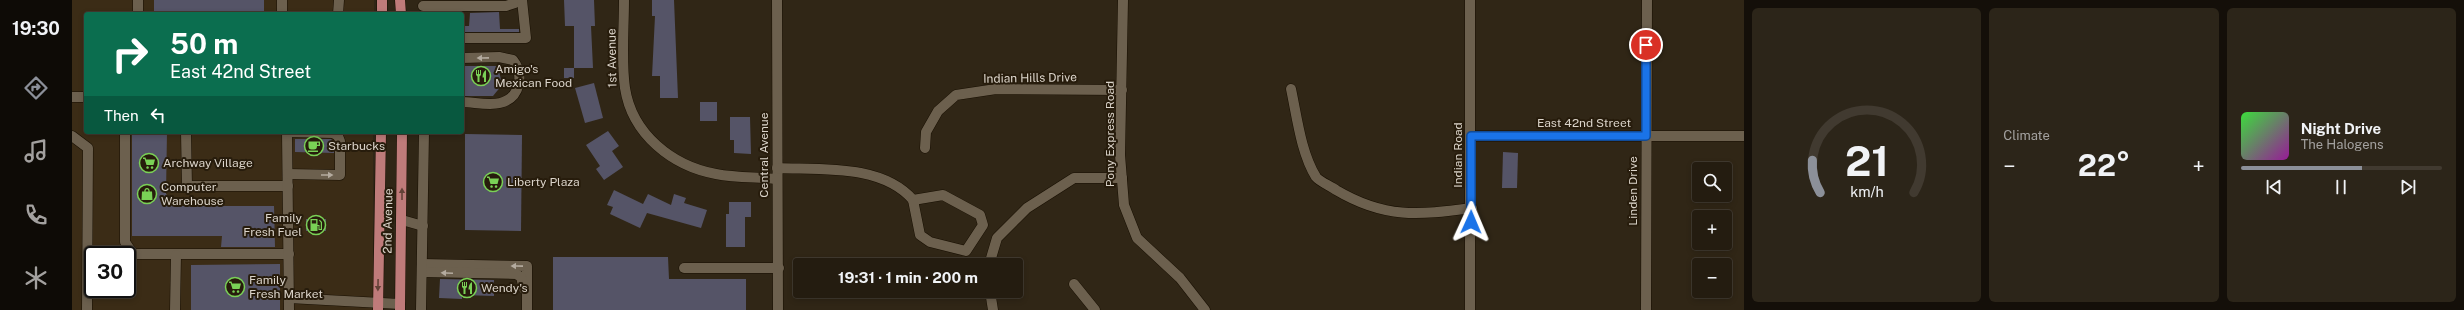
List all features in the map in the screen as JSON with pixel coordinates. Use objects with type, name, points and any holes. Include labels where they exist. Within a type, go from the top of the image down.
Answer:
[{"type":"main road","points":[[382,0],[382,12]]},
{"type":"main road","points":[[400,0],[401,12]]},
{"type":"main road","name":"2nd Avenue","points":[[378,307],[381,134]]},
{"type":"main road","name":"2nd Avenue","points":[[400,307],[402,134]]},
{"type":"street","points":[[138,0],[138,12]]},
{"type":"street","points":[[282,0],[282,12]]},
{"type":"street","points":[[338,12],[339,0]]},
{"type":"street","points":[[423,7],[506,6],[515,3],[516,0]]},
{"type":"street","points":[[464,38],[526,38],[522,0]]},
{"type":"street","name":"1st Avenue","points":[[624,0],[625,88],[632,112],[648,138],[681,162],[706,172],[726,176],[777,178]]},
{"type":"street","name":"Central Avenue","points":[[777,0],[778,310]]},
{"type":"street","name":"Pony Express Road","points":[[1123,0],[1122,178],[1124,205],[1137,238],[1180,278],[1205,310]]},
{"type":"street","name":"Indian Road","points":[[1470,0],[1472,208],[1470,310]]},
{"type":"street","name":"Linden Drive","points":[[1646,310],[1647,0]]},
{"type":"street","points":[[464,58],[499,58],[513,60],[519,68],[520,85],[514,94],[501,103],[464,102]]},
{"type":"street","name":"Indian Hills Drive","points":[[925,148],[926,132],[938,111],[956,95],[996,89],[1122,90]]},
{"type":"street","points":[[1291,89],[1300,135],[1317,178],[1350,198],[1386,211],[1420,214],[1472,208]]},
{"type":"street","points":[[72,97],[84,97]]},
{"type":"street","points":[[125,134],[125,242],[133,254],[289,254]]},
{"type":"street","points":[[186,134],[186,186],[288,186]]},
{"type":"street","points":[[287,134],[289,310]]},
{"type":"street","points":[[288,174],[340,175],[340,141],[338,136],[335,134]]},
{"type":"street","points":[[421,310],[424,134]]},
{"type":"street","points":[[72,136],[88,148],[87,310]]},
{"type":"street","name":"East 42nd Street","points":[[1471,136],[1744,136]]},
{"type":"street","points":[[777,168],[873,175],[903,188],[913,200],[920,235],[930,242],[966,251],[983,225],[980,215],[943,195],[913,200]]},
{"type":"street","points":[[991,258],[998,238],[1034,204],[1074,178],[1122,178]]},
{"type":"street","points":[[402,220],[423,226]]},
{"type":"street","points":[[174,310],[176,255]]},
{"type":"street","points":[[422,268],[519,275],[527,296],[527,310]]},
{"type":"street","points":[[684,268],[779,268]]},
{"type":"street","points":[[1074,284],[1095,310]]},
{"type":"street","points":[[289,298],[378,307],[400,307]]},
{"type":"street","points":[[991,298],[993,310]]},
{"type":"shaded area","points":[[72,0],[374,0],[374,12],[84,12],[84,134],[373,134],[373,310],[72,310]]},
{"type":"building","points":[[154,0],[264,0],[264,12],[154,12]]},
{"type":"building","points":[[564,0],[594,0],[595,26],[591,26],[593,68],[574,68],[574,26],[565,26]]},
{"type":"building","points":[[652,0],[674,0],[678,98],[660,98],[660,76],[652,76],[655,16],[652,16]]},
{"type":"building","points":[[499,12],[500,29],[519,29],[519,32],[464,32],[464,26],[469,26],[470,13]]},
{"type":"building","name":"Amigo's Mexican Food","points":[[464,66],[498,66],[502,85],[493,96],[464,96]]},
{"type":"building","points":[[564,68],[574,68],[574,78],[564,78]]},
{"type":"building","points":[[594,83],[603,118],[585,123],[575,88]]},
{"type":"building","points":[[700,102],[717,102],[717,121],[700,121]]},
{"type":"building","points":[[730,117],[750,117],[751,154],[734,153],[734,140],[730,140]]},
{"type":"building","points":[[608,131],[619,146],[612,151],[623,167],[604,180],[596,169],[600,166],[586,145]]},
{"type":"building","name":"Archway Village","points":[[132,134],[167,134],[166,194],[179,206],[274,206],[275,247],[221,247],[222,236],[132,236]]},
{"type":"building","name":"Liberty Plaza","points":[[465,134],[522,135],[521,231],[465,230]]},
{"type":"building","points":[[295,139],[331,139],[334,142],[334,153],[295,152]]},
{"type":"building","points":[[1503,152],[1518,153],[1517,188],[1502,188]]},
{"type":"building","points":[[614,190],[643,204],[648,194],[671,205],[674,194],[686,198],[684,203],[707,210],[701,228],[647,213],[640,228],[610,214],[613,207],[607,205]]},
{"type":"building","points":[[729,202],[751,202],[751,217],[745,217],[745,247],[726,247],[726,214],[729,214]]},
{"type":"building","name":"Family Fresh Fuel","points":[[306,219],[326,219],[326,231],[306,231]]},
{"type":"building","points":[[553,257],[668,257],[669,279],[746,279],[746,310],[553,310]]},
{"type":"building","name":"Family Fresh Market","points":[[280,264],[280,310],[191,310],[191,265]]},
{"type":"building","points":[[440,279],[494,280],[494,296],[462,295],[462,299],[439,298]]},
{"type":"place","name":"Amigo's Mexican Food","points":[[481,76]]},
{"type":"place","name":"Starbucks","points":[[314,146]]},
{"type":"place","name":"Archway Village","points":[[149,163]]},
{"type":"place","name":"Liberty Plaza","points":[[493,182]]},
{"type":"place","name":"Computer Warehouse","points":[[147,194]]},
{"type":"place","name":"Family Fresh Fuel","points":[[316,225]]},
{"type":"place","name":"Family Fresh Market","points":[[235,287]]},
{"type":"place","name":"Wendy's","points":[[467,288]]},
{"type":"route","points":[[1471,222],[1471,136],[1646,136],[1646,45]]}]
